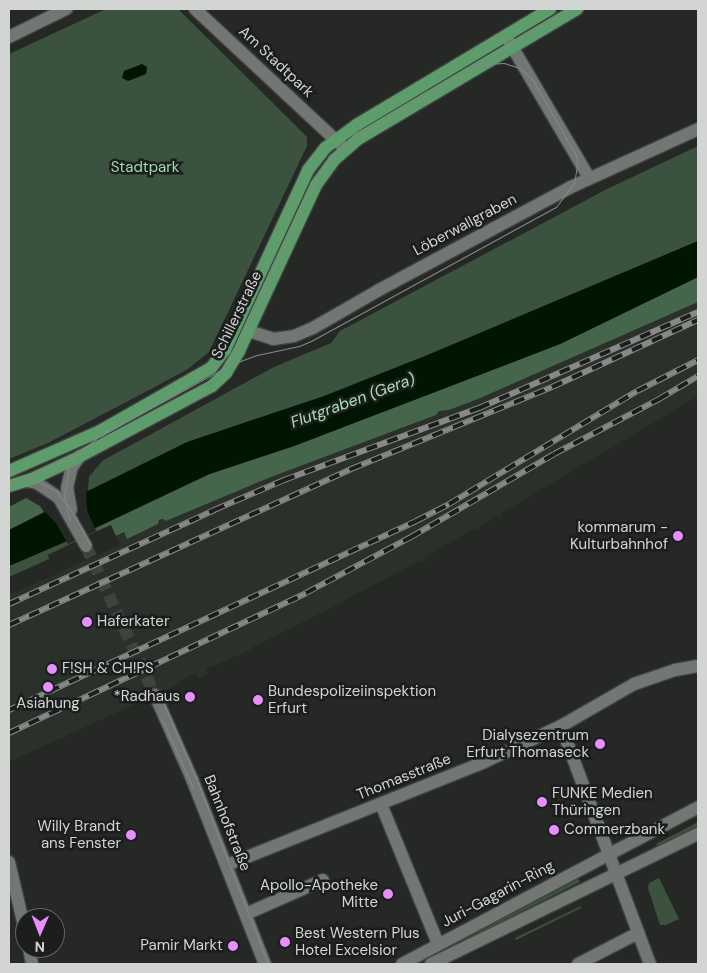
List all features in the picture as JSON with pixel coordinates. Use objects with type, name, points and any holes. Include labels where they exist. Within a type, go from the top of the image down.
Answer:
[{"type":"main road","name":"Schillerstraße","points":[[9,471],[45,457],[100,430],[202,374],[218,360],[230,339],[308,170],[335,140],[550,9]]},
{"type":"main road","name":"Schillerstraße","points":[[9,486],[27,481],[52,470],[212,386],[229,369],[249,331],[316,185],[334,160],[358,139],[577,9]]},
{"type":"main road","points":[[80,456],[100,430]]},
{"type":"main road","points":[[9,478],[27,481]]},
{"type":"street","points":[[9,36],[66,9]]},
{"type":"street","name":"Am Stadtpark","points":[[195,9],[335,140]]},
{"type":"street","points":[[505,36],[589,178]]},
{"type":"street","name":"Löberwallgraben","points":[[249,331],[273,339],[294,336],[589,178],[698,130]]},
{"type":"street","points":[[335,140],[345,149]]},
{"type":"street","points":[[62,496],[69,476],[80,456]]},
{"type":"street","points":[[27,481],[37,483],[62,496],[86,546]]},
{"type":"street","name":"Thomasstraße","points":[[227,865],[484,762],[561,726],[634,684],[675,670],[698,666]]},
{"type":"street","name":"Bahnhofstraße","points":[[155,695],[227,865],[265,964]]},
{"type":"street","points":[[561,726],[650,964]]},
{"type":"street","points":[[381,804],[438,944]]},
{"type":"street","name":"Juri-Gagarin-Ring","points":[[402,964],[609,853],[698,808]]},
{"type":"street","points":[[431,964],[698,834]]},
{"type":"street","points":[[9,862],[20,908]]},
{"type":"street","points":[[246,914],[323,880]]},
{"type":"street","points":[[578,964],[638,934]]},
{"type":"shaded area","points":[[698,302],[698,396],[502,513],[499,517],[497,515],[477,530],[472,530],[425,557],[426,560],[422,563],[420,561],[341,602],[342,604],[251,648],[251,650],[206,669],[208,674],[199,678],[196,673],[178,682],[179,684],[9,762],[9,595],[120,545],[116,536],[125,532],[127,539],[163,519],[167,521],[271,477],[435,415],[439,411],[449,410],[478,399]]},
{"type":"green space","name":"Stadtpark","points":[[106,9],[178,9],[307,137],[307,146],[209,352],[188,369],[151,389],[48,443],[9,459],[9,54]]},
{"type":"green space","points":[[698,146],[698,241],[498,327],[88,491],[89,477],[102,461],[274,367],[331,343],[340,331],[607,189]]},
{"type":"green space","points":[[698,277],[698,302],[478,399],[449,410],[439,411],[436,415],[271,477],[166,521],[163,519],[159,520],[158,524],[127,539],[124,532],[116,536],[111,525],[97,531],[96,528],[210,474],[294,446],[560,344]]},
{"type":"green space","points":[[26,498],[40,506],[44,512],[9,530],[9,507]]},
{"type":"green space","points":[[96,528],[97,531],[48,555],[49,559],[9,577],[9,566]]},
{"type":"green space","points":[[698,822],[698,828],[658,848],[656,844]]},
{"type":"green space","points":[[578,878],[580,882],[418,964],[413,964]]},
{"type":"green space","points":[[659,878],[679,919],[666,925],[660,925],[648,888],[649,883]]},
{"type":"green space","points":[[581,906],[581,908],[516,940],[515,938]]},
{"type":"water","points":[[142,64],[147,67],[146,74],[128,81],[122,78],[124,71]]},
{"type":"water","name":"Flutgraben (Gera)","points":[[698,241],[698,277],[560,344],[294,446],[209,474],[65,542],[9,566],[9,530],[187,442],[324,396],[425,356]]},
{"type":"pier","points":[[86,490],[87,510],[96,531],[68,544],[56,523],[43,510]]},
{"type":"tunnel","points":[[86,546],[155,695]]},
{"type":"tram line","points":[[225,366],[238,347],[314,182],[335,153],[357,137],[571,9]]},
{"type":"tram line","points":[[70,521],[64,496],[69,467],[77,454],[99,436],[232,364],[257,355],[299,346],[311,341],[556,207],[574,183],[577,166],[576,155],[532,79],[520,68],[504,63],[486,64],[473,68]]},
{"type":"tram line","points":[[25,479],[77,454]]},
{"type":"tram line","points":[[9,480],[32,479],[55,490],[69,507],[90,544]]},
{"type":"tram line","points":[[159,693],[197,781],[268,964]]},
{"type":"tram line","points":[[162,719],[193,788]]},
{"type":"railway","points":[[9,604],[284,480],[479,408],[698,312]]},
{"type":"railway","points":[[9,625],[351,469],[552,387],[698,320]]},
{"type":"railway","points":[[9,710],[416,521],[449,504],[637,391],[698,360]]},
{"type":"railway","points":[[9,733],[306,593],[411,537],[554,454],[659,399],[698,376]]},
{"type":"place","name":"kommarum - Kulturbahnhof","points":[[678,536]]},
{"type":"place","name":"Haferkater","points":[[87,622]]},
{"type":"place","name":"F!SH & CH!PS","points":[[52,669]]},
{"type":"place","name":"Asiahung","points":[[48,687]]},
{"type":"place","name":"*Radhaus","points":[[190,697]]},
{"type":"place","name":"Bundespolizeiinspektion Erfurt","points":[[258,700]]},
{"type":"place","name":"Dialysezentrum Erfurt Thomaseck","points":[[600,744]]},
{"type":"place","name":"FUNKE Medien Thüringen","points":[[542,802]]},
{"type":"place","name":"Commerzbank","points":[[554,830]]},
{"type":"place","name":"Willy Brandt ans Fenster","points":[[131,835]]},
{"type":"place","name":"Apollo-Apotheke Mitte","points":[[388,894]]},
{"type":"place","name":"Best Western Plus Hotel Excelsior","points":[[285,942]]},
{"type":"place","name":"Pamir Markt","points":[[233,946]]}]
